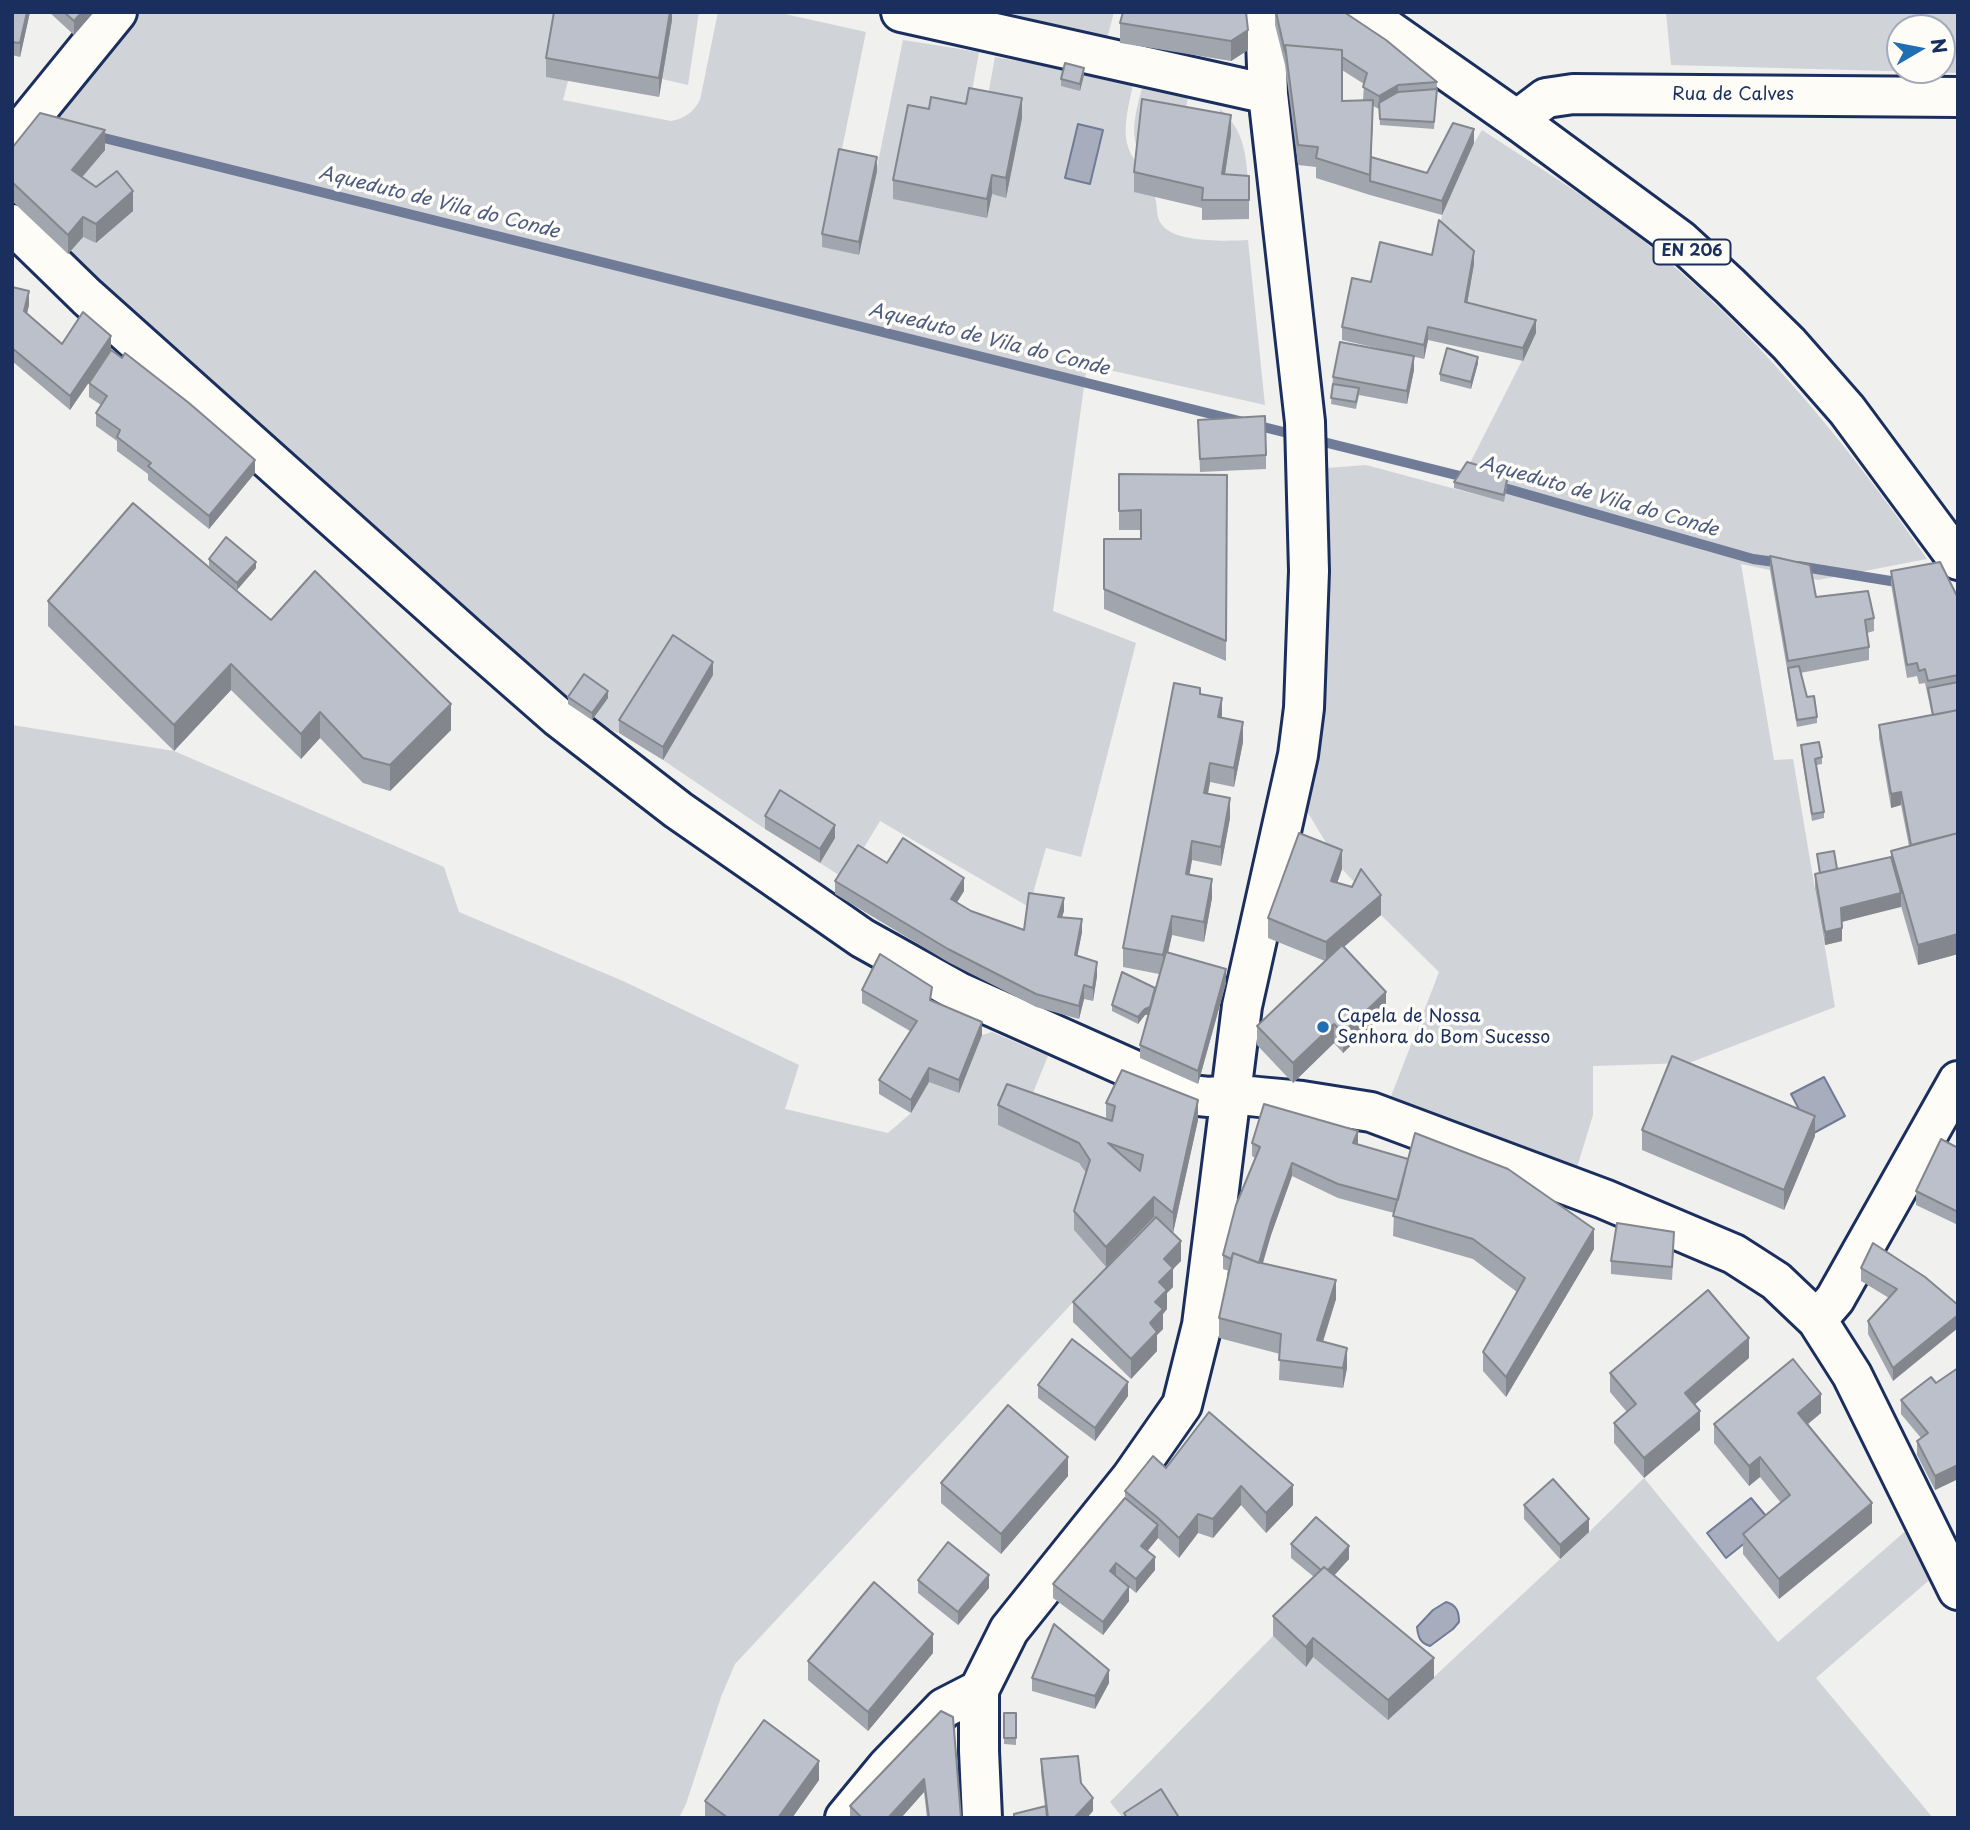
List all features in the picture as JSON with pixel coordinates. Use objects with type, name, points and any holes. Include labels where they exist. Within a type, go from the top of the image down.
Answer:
[{"type":"street","points":[[12,141],[117,12]]},
{"type":"street","points":[[901,12],[1268,94]]},
{"type":"street","points":[[982,1818],[979,1690],[1009,1630],[1132,1478],[1182,1405],[1202,1325],[1242,1006],[1298,755],[1308,637],[1305,422],[1268,94],[1265,12]]},
{"type":"street","name":"EN 206","points":[[1363,12],[1517,120],[1680,240],[1730,286],[1789,344],[1847,410],[1958,560]]},
{"type":"street","name":"Rua de Calves","points":[[1517,120],[1546,98],[1573,94],[1958,97]]},
{"type":"street","points":[[12,224],[87,297],[558,717],[678,810],[862,938],[959,992],[1190,1096],[1232,1094],[1371,1112],[1604,1199],[1734,1254],[1776,1281],[1816,1320],[1852,1375],[1958,1590]]},
{"type":"street","points":[[1816,1320],[1835,1299],[1958,1081]]},
{"type":"street","points":[[845,1818],[887,1767],[944,1707],[979,1690]]},
{"type":"shaded area","points":[[141,12],[557,12],[568,81],[563,100],[671,121],[688,114],[700,100],[718,12],[776,12],[866,32],[822,246],[859,255],[903,40],[979,52],[969,108],[987,218],[992,194],[1006,197],[985,111],[995,57],[1065,69],[1080,91],[1084,75],[1133,84],[1126,119],[1126,137],[1131,154],[1153,191],[1161,224],[1181,236],[1217,241],[1248,240],[1265,405],[1087,365],[1053,611],[1136,643],[1081,857],[1046,848],[1029,907],[880,821],[845,879],[820,863],[835,838],[765,829],[663,760],[713,675],[673,649],[618,733],[568,704],[68,254],[83,237],[97,243],[133,210],[72,189],[104,150],[40,132]]},
{"type":"shaded area","points":[[629,12],[699,12],[688,85],[662,79]]},
{"type":"shaded area","points":[[971,12],[1114,12],[1107,39]]},
{"type":"shaded area","points":[[1666,12],[1958,12],[1958,73],[1956,14],[1886,14],[1886,71],[1671,65]]},
{"type":"shaded area","points":[[1143,84],[1189,93],[1182,126],[1138,150],[1134,126]]},
{"type":"shaded area","points":[[1220,109],[1241,138],[1249,195],[1222,194]]},
{"type":"shaded area","points":[[1482,130],[1636,235],[1718,306],[1794,386],[1829,428],[1927,559],[1818,580],[1741,564],[1774,760],[1793,759],[1835,1007],[1689,1063],[1593,1066],[1593,1115],[1575,1174],[1390,1099],[1439,972],[1381,915],[1342,869],[1305,808],[1323,689],[1327,610],[1327,468],[1366,465],[1504,502],[1467,469],[1536,333],[1465,316],[1439,233],[1442,215]]},
{"type":"shaded area","points":[[12,725],[174,751],[444,867],[459,912],[623,981],[799,1065],[785,1109],[888,1133],[911,1113],[929,1082],[982,1035],[992,1032],[1048,1056],[1026,1110],[1079,1163],[1090,1179],[1074,1230],[1106,1267],[735,1664],[679,1818],[12,1818]]},
{"type":"shaded area","points":[[1644,1478],[1778,1642],[1909,1528],[1934,1576],[1816,1678],[1933,1818],[1123,1818],[1110,1802],[1273,1636],[1306,1666],[1313,1657],[1389,1719]]},
{"type":"water","points":[[1078,124],[1103,130],[1090,184],[1065,178]]},
{"type":"water","points":[[1824,1077],[1845,1116],[1812,1134],[1791,1094]]},
{"type":"water","points":[[1751,1498],[1771,1522],[1726,1558],[1707,1533]]},
{"type":"water","points":[[1446,1602],[1457,1609],[1459,1622],[1430,1646],[1427,1645],[1420,1639],[1417,1627],[1433,1610]]},
{"type":"building","points":[[12,12],[27,12],[20,43],[12,42]]},
{"type":"building","points":[[64,12],[82,12],[74,21]]},
{"type":"building","points":[[554,12],[670,12],[659,78],[546,58]]},
{"type":"building","points":[[1123,12],[1246,12],[1248,30],[1231,41],[1120,23]]},
{"type":"building","points":[[1276,12],[1344,12],[1386,40],[1437,82],[1398,85],[1379,96],[1363,87],[1367,73],[1342,57],[1342,50],[1285,45],[1285,52]]},
{"type":"building","points":[[1285,45],[1342,50],[1342,101],[1373,100],[1370,175],[1316,158],[1318,147],[1298,145]]},
{"type":"building","points":[[1065,63],[1084,68],[1080,84],[1061,79]]},
{"type":"building","points":[[969,88],[1022,98],[1006,178],[992,175],[987,199],[893,180],[908,105],[929,109],[931,97],[966,104]]},
{"type":"building","points":[[1437,89],[1434,122],[1380,119],[1379,103],[1398,92]]},
{"type":"building","points":[[1142,99],[1231,115],[1222,174],[1249,176],[1249,200],[1202,200],[1203,188],[1134,172]]},
{"type":"building","points":[[40,113],[105,130],[72,170],[96,187],[117,171],[133,191],[96,224],[83,217],[68,235],[12,182],[12,148]]},
{"type":"building","points":[[1453,123],[1474,129],[1442,201],[1370,181],[1371,157],[1427,173]]},
{"type":"building","points":[[839,149],[877,157],[859,242],[822,234]]},
{"type":"building","points":[[1439,220],[1474,251],[1465,302],[1536,320],[1523,348],[1428,327],[1424,345],[1342,327],[1352,278],[1371,282],[1380,242],[1432,255]]},
{"type":"building","points":[[12,287],[29,291],[24,311],[62,344],[83,312],[111,336],[70,396],[12,348]]},
{"type":"building","points":[[1340,342],[1414,356],[1407,391],[1333,377]]},
{"type":"building","points":[[1447,348],[1478,357],[1471,382],[1440,374]]},
{"type":"building","points":[[111,350],[122,358],[125,353],[255,460],[209,516],[148,466],[151,463],[117,437],[120,430],[96,413],[107,396],[89,383]]},
{"type":"building","points":[[1333,384],[1359,388],[1356,402],[1331,398]]},
{"type":"building","points":[[1265,416],[1266,455],[1200,459],[1198,420]]},
{"type":"building","points":[[1467,462],[1508,474],[1504,495],[1454,482]]},
{"type":"building","points":[[1119,474],[1227,475],[1226,641],[1104,589],[1104,539],[1141,539],[1141,510],[1119,511]]},
{"type":"building","points":[[133,503],[271,620],[315,571],[451,704],[390,765],[363,758],[320,712],[301,734],[231,664],[174,725],[48,601]]},
{"type":"building","points":[[226,537],[256,562],[237,583],[209,559]]},
{"type":"building","points":[[1770,556],[1810,565],[1816,597],[1868,591],[1874,618],[1865,620],[1869,647],[1788,661]]},
{"type":"building","points":[[1940,562],[1958,598],[1958,675],[1928,681],[1925,669],[1919,671],[1917,663],[1907,665],[1891,571]]},
{"type":"building","points":[[673,635],[713,662],[663,747],[619,720]]},
{"type":"building","points":[[1799,666],[1807,697],[1814,696],[1817,717],[1797,720],[1788,668]]},
{"type":"building","points":[[584,674],[608,691],[592,713],[568,697]]},
{"type":"building","points":[[1958,682],[1958,710],[1933,715],[1928,688]]},
{"type":"building","points":[[1174,683],[1200,688],[1200,694],[1222,698],[1218,717],[1243,722],[1234,768],[1210,763],[1204,793],[1230,798],[1221,847],[1192,841],[1186,874],[1212,879],[1204,922],[1172,916],[1163,955],[1123,948]]},
{"type":"building","points":[[1958,710],[1958,833],[1911,845],[1901,792],[1891,794],[1879,725]]},
{"type":"building","points":[[1819,742],[1822,757],[1815,759],[1824,812],[1812,814],[1801,745]]},
{"type":"building","points":[[780,790],[835,825],[820,849],[765,816]]},
{"type":"building","points":[[1299,833],[1342,850],[1331,881],[1352,887],[1361,869],[1381,895],[1326,942],[1268,918]]},
{"type":"building","points":[[1958,833],[1958,934],[1918,945],[1891,851]]},
{"type":"building","points":[[903,838],[964,878],[951,899],[971,911],[1024,930],[1029,893],[1064,898],[1058,917],[1082,919],[1075,955],[1097,962],[1093,988],[1084,985],[1079,1006],[1036,994],[948,949],[835,881],[858,845],[887,863]]},
{"type":"building","points":[[1834,851],[1837,869],[1820,873],[1817,854]]},
{"type":"building","points":[[1891,857],[1901,893],[1841,908],[1842,928],[1825,932],[1815,874]]},
{"type":"building","name":"Capela de Nossa Senhora do Bom Sucesso","points":[[1342,945],[1386,992],[1343,1033],[1334,1024],[1293,1063],[1257,1026]]},
{"type":"building","points":[[1166,952],[1226,969],[1198,1071],[1140,1045]]},
{"type":"building","points":[[880,954],[932,987],[930,1000],[982,1022],[959,1080],[929,1068],[911,1100],[879,1080],[917,1021],[862,990]]},
{"type":"building","points":[[1122,972],[1155,988],[1150,1007],[1138,1017],[1112,1005]]},
{"type":"building","points":[[1672,1056],[1815,1116],[1784,1190],[1642,1130]]},
{"type":"building","points":[[1122,1070],[1198,1100],[1173,1213],[1154,1197],[1106,1247],[1074,1211],[1090,1160],[1079,1143],[998,1105],[1007,1084],[1112,1121],[1115,1106],[1106,1103]],"holes":[[[1108,1143],[1143,1155],[1140,1171]]]},
{"type":"building","points":[[1264,1104],[1358,1131],[1353,1143],[1408,1159],[1398,1200],[1338,1184],[1292,1163],[1259,1263],[1233,1253],[1231,1259],[1223,1255],[1236,1205],[1260,1147],[1252,1143]]},
{"type":"building","points":[[1415,1133],[1508,1169],[1594,1229],[1506,1377],[1483,1352],[1525,1278],[1473,1239],[1393,1216]]},
{"type":"building","points":[[1941,1139],[1958,1148],[1958,1212],[1916,1191]]},
{"type":"building","points":[[1156,1217],[1181,1241],[1164,1259],[1173,1268],[1159,1282],[1167,1290],[1155,1302],[1163,1309],[1150,1323],[1157,1332],[1131,1359],[1073,1302]]},
{"type":"building","points":[[1617,1223],[1674,1232],[1672,1267],[1611,1261]]},
{"type":"building","points":[[1873,1243],[1925,1277],[1958,1305],[1958,1315],[1893,1368],[1868,1321],[1897,1289],[1861,1268]]},
{"type":"building","points":[[1233,1253],[1257,1262],[1336,1280],[1317,1340],[1347,1348],[1343,1368],[1279,1360],[1281,1334],[1219,1318]]},
{"type":"building","points":[[1708,1290],[1749,1338],[1685,1393],[1700,1411],[1644,1458],[1614,1423],[1636,1404],[1610,1373]]},
{"type":"building","points":[[1072,1339],[1128,1382],[1095,1428],[1038,1385]]},
{"type":"building","points":[[1793,1359],[1821,1394],[1798,1413],[1872,1503],[1779,1579],[1743,1534],[1790,1495],[1760,1457],[1749,1466],[1714,1424]]},
{"type":"building","points":[[1958,1368],[1958,1465],[1935,1476],[1917,1441],[1928,1433],[1901,1400],[1931,1377],[1936,1383]]},
{"type":"building","points":[[1008,1405],[1068,1457],[1001,1534],[941,1483]]},
{"type":"building","points":[[1209,1412],[1293,1485],[1266,1513],[1241,1486],[1213,1519],[1198,1514],[1179,1538],[1125,1491],[1153,1456],[1166,1468]]},
{"type":"building","points":[[1553,1479],[1589,1519],[1560,1545],[1524,1505]]},
{"type":"building","points":[[1125,1498],[1158,1525],[1141,1546],[1155,1557],[1136,1579],[1116,1563],[1110,1571],[1129,1587],[1103,1622],[1053,1584]]},
{"type":"building","points":[[1316,1517],[1349,1546],[1328,1570],[1324,1567],[1321,1570],[1291,1544]]},
{"type":"building","points":[[948,1542],[989,1575],[958,1612],[918,1580]]},
{"type":"building","points":[[1324,1567],[1434,1658],[1388,1700],[1313,1638],[1306,1647],[1273,1616]]},
{"type":"building","points":[[874,1582],[933,1634],[868,1712],[808,1661]]},
{"type":"building","points":[[1054,1624],[1109,1670],[1095,1696],[1032,1678]]},
{"type":"building","points":[[941,1711],[953,1717],[961,1818],[929,1818],[924,1779],[888,1818],[862,1818],[850,1806]]},
{"type":"building","points":[[1004,1713],[1016,1713],[1016,1738],[1004,1738]]},
{"type":"building","points":[[764,1720],[819,1761],[778,1818],[728,1818],[705,1801]]},
{"type":"building","points":[[1078,1756],[1081,1783],[1093,1798],[1074,1818],[1048,1818],[1041,1759]]},
{"type":"building","points":[[1161,1789],[1178,1816],[1176,1818],[1127,1818],[1124,1813]]},
{"type":"building","points":[[1046,1806],[1047,1818],[1014,1818],[1014,1814]]},
{"type":"waterway","name":"Aqueduto de Vila do Conde","points":[[92,135],[1472,479]]},
{"type":"waterway","name":"Aqueduto de Vila do Conde","points":[[1494,485],[1753,559],[1782,563]]},
{"type":"waterway","name":"Aqueduto de Vila do Conde","points":[[1798,566],[1903,583]]},
{"type":"place","name":"Capela de Nossa Senhora do Bom Sucesso","points":[[1323,1027]]}]
